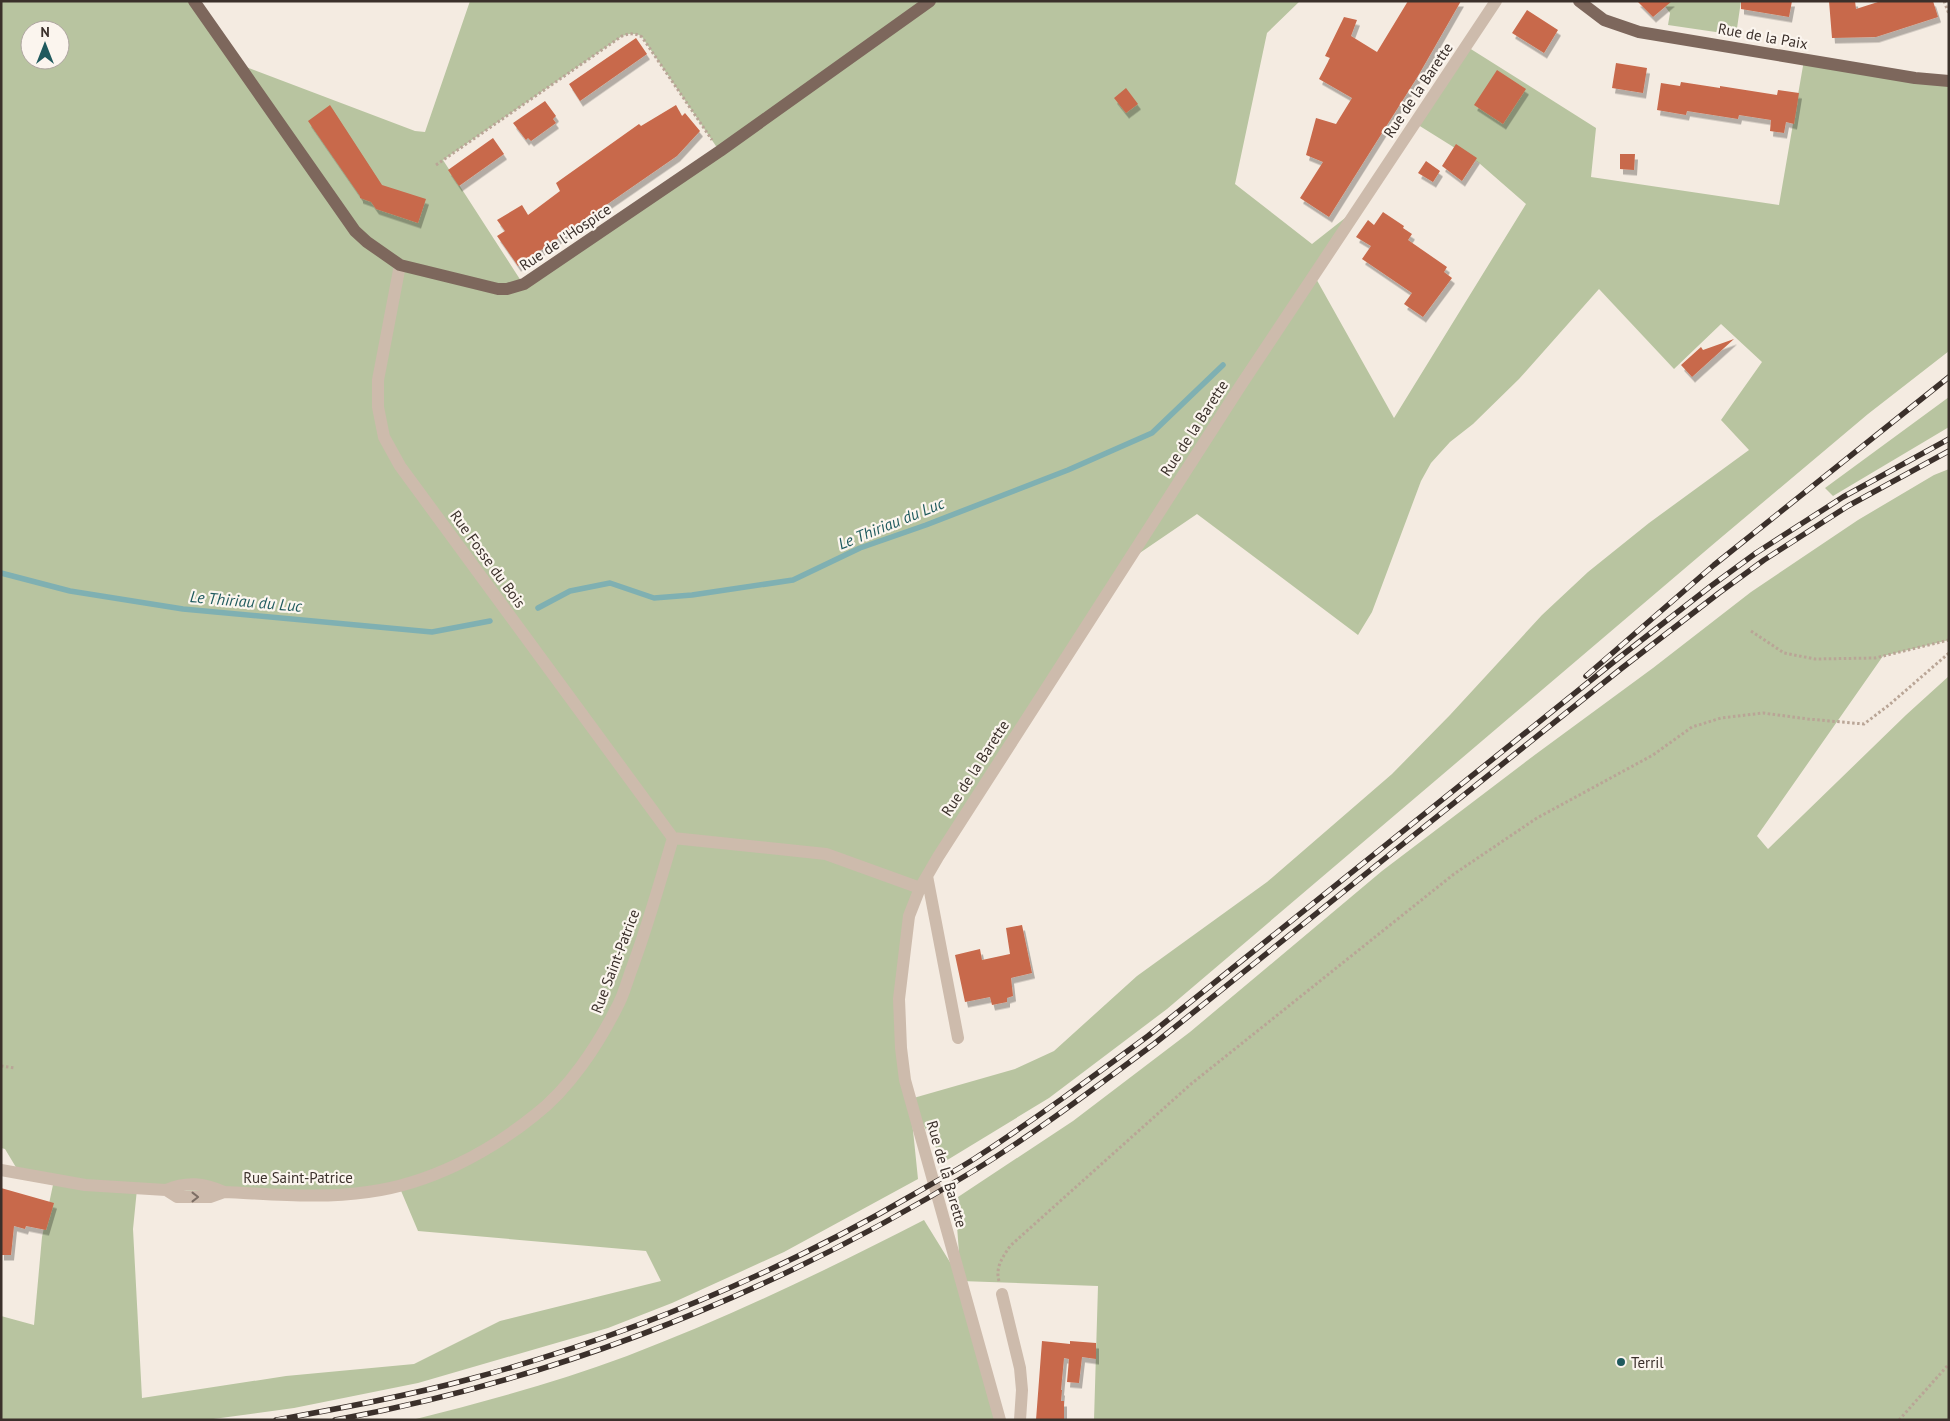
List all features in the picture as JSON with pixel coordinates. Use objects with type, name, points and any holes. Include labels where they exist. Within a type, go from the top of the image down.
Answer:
[{"type":"main road","name":"Rue de l'Hospice","points":[[194,1],[355,231],[367,242],[400,265],[498,289],[507,289],[524,284],[720,152],[930,1]]},
{"type":"main road","name":"Rue de la Paix","points":[[1579,1],[1604,20],[1639,32],[1916,78],[1949,81]]},
{"type":"street","name":"Rue de la Barette","points":[[1000,1420],[905,1080],[900,1048],[899,999],[908,916],[920,888],[938,857],[1241,385],[1496,1]]},
{"type":"street","name":"Rue Fosse du Bois","points":[[400,265],[378,380],[378,407],[384,437],[406,474],[673,838]]},
{"type":"street","points":[[673,838],[826,854],[920,888]]},
{"type":"street","name":"Rue Saint-Patrice","points":[[1,1170],[85,1185],[166,1190],[178,1185],[207,1185],[224,1192],[341,1195],[399,1186],[433,1175],[462,1162],[495,1143],[536,1115],[578,1070],[599,1039],[618,1006],[644,937],[673,838]]},
{"type":"street","points":[[927,876],[958,1038]]},
{"type":"street","points":[[1002,1294],[1020,1368],[1022,1390],[1020,1420]]},
{"type":"path","points":[[1944,1],[1949,14]]},
{"type":"path","points":[[436,165],[622,36],[629,34],[637,34],[642,37],[720,152]]},
{"type":"path","points":[[1751,631],[1784,653],[1815,659],[1875,658],[1949,640]]},
{"type":"path","points":[[1002,1294],[997,1273],[1000,1261],[1010,1246],[1191,1084],[1454,874],[1536,818],[1653,755],[1692,727],[1721,718],[1763,713],[1864,724],[1949,653]]},
{"type":"path","points":[[1,1066],[15,1068]]},
{"type":"path","points":[[1899,1420],[1949,1364]]},
{"type":"green space","points":[[1,1],[194,1],[238,64],[415,131],[425,132],[470,1],[1300,1],[1267,33],[1235,184],[1312,244],[1359,207],[1314,275],[1394,418],[1526,204],[1479,163],[1415,123],[1466,46],[1596,128],[1591,177],[1779,205],[1804,60],[1949,84],[1949,351],[1868,414],[1717,541],[1167,1009],[1049,1098],[944,1162],[910,1101],[918,1179],[784,1252],[672,1303],[608,1328],[418,1383],[294,1408],[206,1420],[1,1420],[1,1316],[34,1325],[42,1237],[54,1180],[20,1174],[5,1149],[1,1148]],"holes":[[[637,34],[642,37],[720,152],[523,284],[443,160],[622,36]],[[1599,289],[1674,369],[1721,324],[1762,362],[1721,420],[1749,450],[1649,523],[1588,572],[1542,615],[1450,715],[1392,774],[1267,882],[1137,976],[1054,1051],[1015,1069],[910,1099],[899,999],[920,888],[1128,561],[1197,514],[1358,635],[1372,612],[1421,481],[1431,463],[1450,442],[1473,424],[1519,379]],[[399,1186],[418,1231],[646,1251],[661,1281],[500,1321],[414,1364],[286,1376],[142,1398],[133,1229],[137,1189],[341,1195]]]},
{"type":"green space","points":[[1661,1],[1741,1],[1736,35],[1668,25],[1670,13]]},
{"type":"green space","points":[[1949,397],[1949,427],[1833,496],[1825,488]]},
{"type":"green space","points":[[1949,469],[1949,640],[1883,656],[1757,836],[1768,849],[1906,715],[1949,676],[1949,1420],[1094,1420],[1098,1286],[961,1281],[1000,1420],[412,1420],[520,1391],[627,1356],[777,1292],[924,1220],[961,1280],[955,1199],[1073,1121],[1190,1032],[1382,871],[1653,668],[1751,592],[1858,520],[1934,475]]},
{"type":"building","points":[[1408,1],[1461,1],[1418,76],[1329,217],[1300,198],[1323,162],[1306,155],[1316,118],[1336,124],[1352,98],[1319,79],[1330,58],[1325,56],[1344,17],[1357,20],[1351,36],[1377,52]]},
{"type":"building","points":[[1637,1],[1672,1],[1653,17]]},
{"type":"building","points":[[1741,1],[1792,1],[1789,17],[1741,9]]},
{"type":"building","points":[[1829,1],[1855,1],[1856,9],[1881,1],[1933,1],[1938,17],[1876,37],[1832,38]]},
{"type":"building","points":[[1527,10],[1558,30],[1544,53],[1512,33]]},
{"type":"building","points":[[636,38],[647,54],[580,101],[569,84]]},
{"type":"building","points":[[1616,63],[1647,68],[1643,93],[1612,88]]},
{"type":"building","points":[[1497,70],[1526,89],[1503,124],[1474,105]]},
{"type":"building","points":[[1681,82],[1777,95],[1778,90],[1799,93],[1794,124],[1786,122],[1784,133],[1770,131],[1771,120],[1739,115],[1738,119],[1687,111],[1686,115],[1657,110],[1661,83],[1680,86]]},
{"type":"building","points":[[1126,88],[1138,104],[1126,113],[1114,98]]},
{"type":"building","points":[[545,101],[556,116],[553,119],[556,123],[531,141],[528,138],[526,140],[513,123]]},
{"type":"building","points":[[330,105],[382,185],[426,199],[418,223],[376,209],[371,202],[360,198],[308,121]]},
{"type":"building","points":[[676,105],[682,116],[685,113],[700,131],[677,156],[518,266],[497,236],[505,231],[497,220],[522,205],[528,215],[560,191],[556,183],[639,124],[641,126]]},
{"type":"building","points":[[493,138],[504,154],[459,186],[448,170]]},
{"type":"building","points":[[1456,144],[1477,158],[1462,181],[1442,166]]},
{"type":"building","points":[[1620,154],[1635,154],[1634,170],[1620,169]]},
{"type":"building","points":[[1426,161],[1440,171],[1433,182],[1418,173]]},
{"type":"building","points":[[1383,212],[1404,226],[1403,228],[1412,234],[1408,240],[1447,267],[1444,272],[1452,278],[1423,317],[1404,304],[1412,293],[1362,259],[1371,246],[1356,237],[1368,220],[1374,225]]},
{"type":"building","points":[[1734,339],[1692,377],[1681,365],[1701,347],[1703,350]]},
{"type":"building","points":[[1022,925],[1032,973],[1011,978],[1013,996],[1007,998],[1007,1002],[992,1005],[990,997],[965,1002],[955,955],[980,949],[982,960],[1010,954],[1006,928]]},
{"type":"building","points":[[1,1188],[54,1203],[46,1230],[26,1226],[25,1229],[14,1226],[11,1255],[1,1255]]},
{"type":"building","points":[[1042,1341],[1070,1344],[1070,1341],[1096,1343],[1096,1359],[1082,1357],[1079,1383],[1067,1382],[1069,1359],[1064,1358],[1061,1401],[1064,1401],[1064,1420],[1036,1420]]},
{"type":"waterway","name":"Le Thiriau du Luc","points":[[538,608],[570,591],[610,583],[654,598],[692,595],[793,580],[860,548],[926,525],[1068,470],[1152,433],[1223,365]]},
{"type":"waterway","name":"Le Thiriau du Luc","points":[[1,573],[70,591],[183,609],[432,632],[490,621]]},
{"type":"railway","points":[[1586,676],[1714,565],[1949,377]]},
{"type":"railway","points":[[276,1420],[446,1385],[586,1344],[699,1301],[755,1276],[863,1223],[952,1172],[1040,1114],[1148,1036],[1616,660],[1711,586],[1756,553],[1843,497],[1949,439]]},
{"type":"railway","points":[[335,1420],[420,1402],[503,1380],[585,1354],[666,1325],[746,1291],[824,1254],[900,1214],[975,1170],[1044,1125],[1154,1044],[1622,668],[1719,593],[1764,560],[1848,506],[1949,451]]},
{"type":"place","name":"Terril","points":[[1621,1362]]}]
